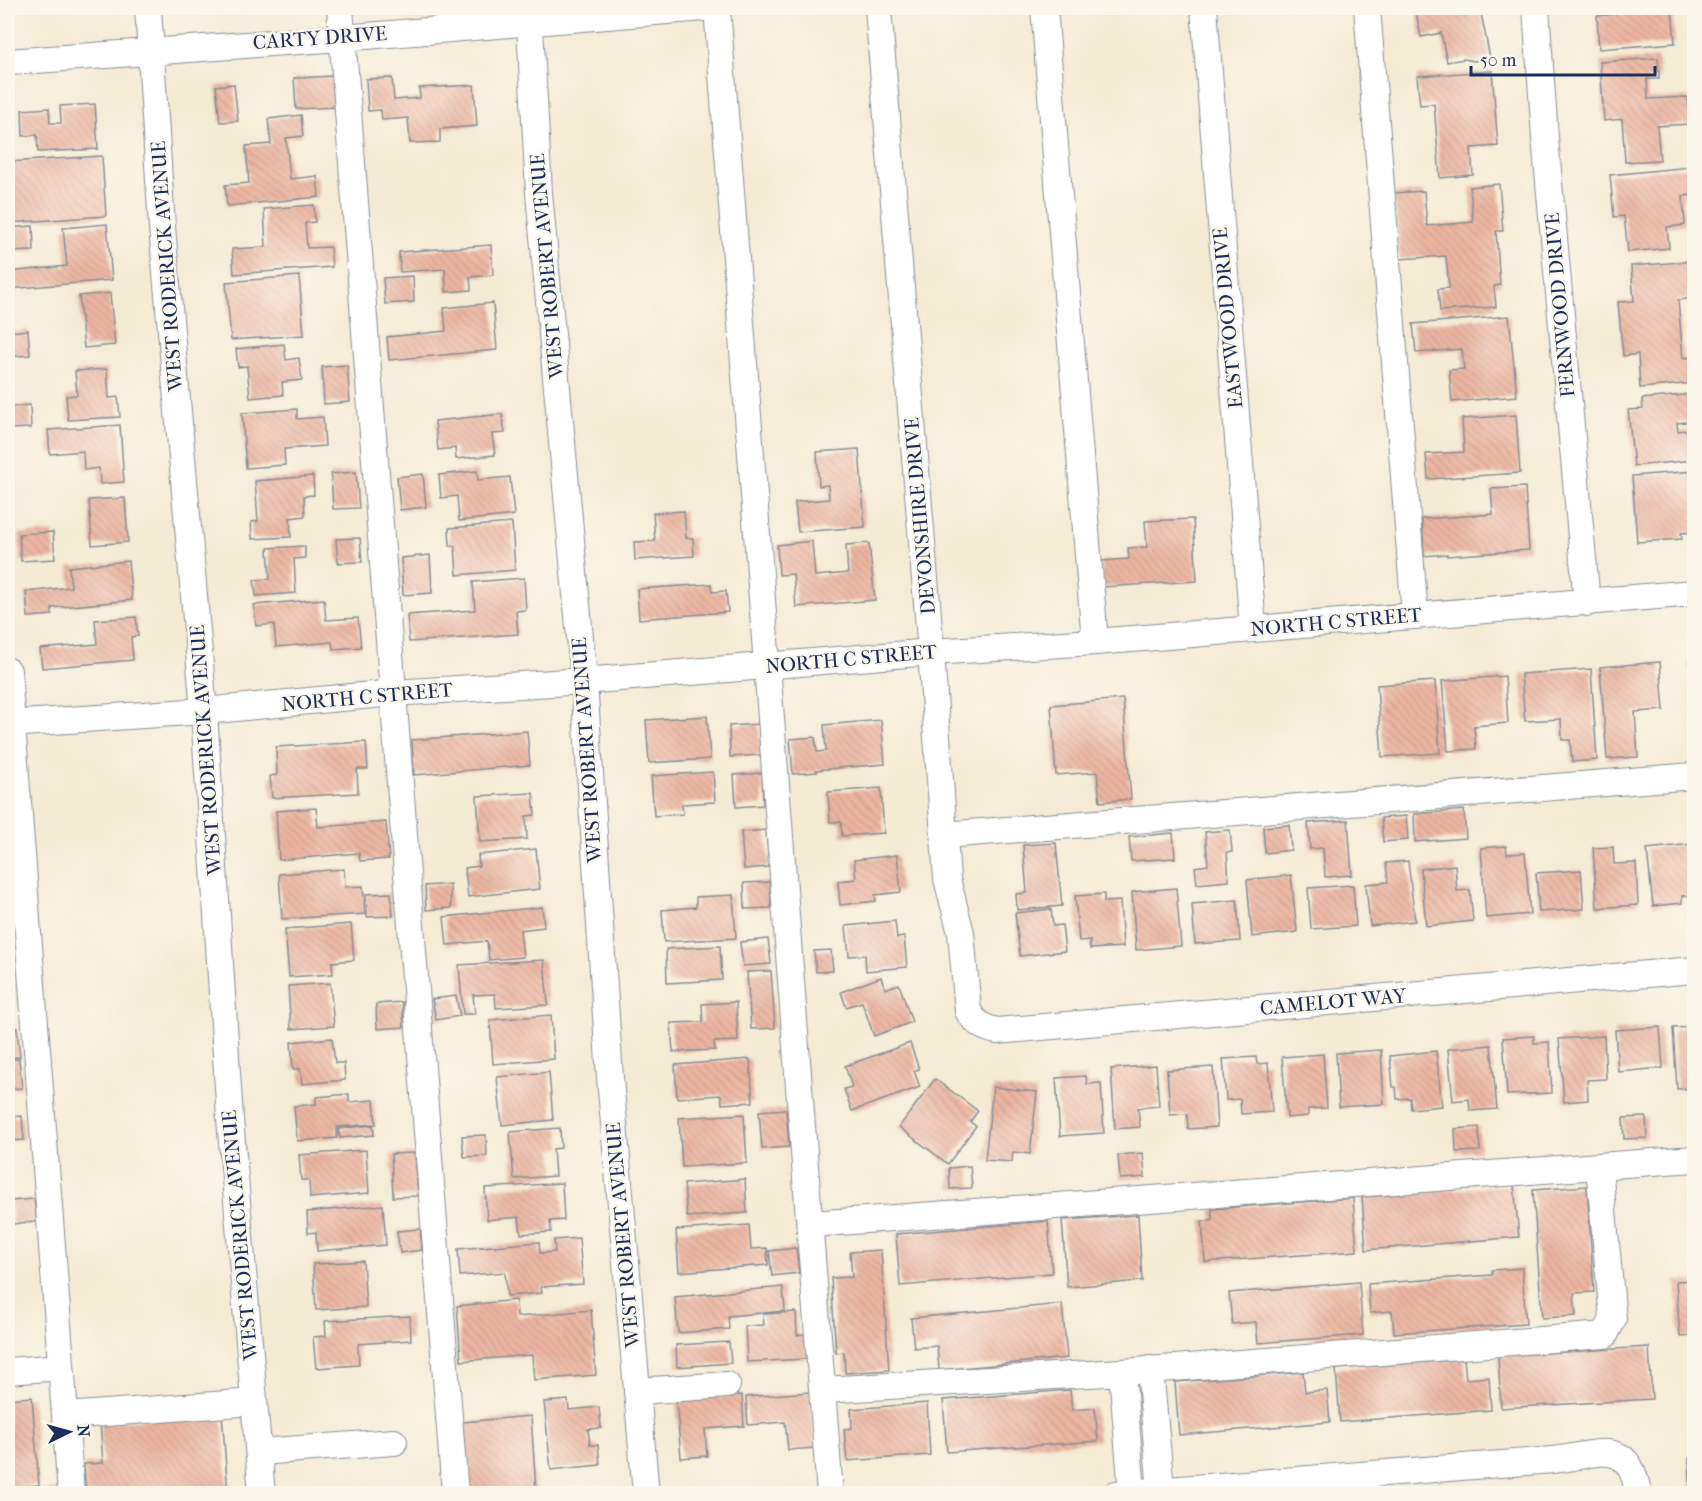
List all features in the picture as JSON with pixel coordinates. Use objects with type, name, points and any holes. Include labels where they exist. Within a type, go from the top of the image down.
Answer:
[{"type":"street","name":"WEST RODERICK AVENUE","points":[[148,8],[162,227],[204,711],[230,1119],[262,1494]]},
{"type":"street","points":[[340,8],[455,1494]]},
{"type":"street","name":"CARTY DRIVE","points":[[8,62],[342,38],[530,14],[704,8]]},
{"type":"street","points":[[717,8],[770,665],[830,1494]]},
{"type":"street","name":"DEVONSHIRE DRIVE","points":[[878,8],[931,652],[947,879],[961,933],[968,1011],[974,1021]]},
{"type":"street","points":[[1044,8],[1095,642]]},
{"type":"street","name":"EASTWOOD DRIVE","points":[[1204,8],[1253,629]]},
{"type":"street","points":[[1367,8],[1415,616]]},
{"type":"street","name":"FERNWOOD DRIVE","points":[[1536,8],[1545,138],[1587,603]]},
{"type":"street","name":"WEST ROBERT AVENUE","points":[[530,14],[539,193],[584,681],[610,1078],[646,1494]]},
{"type":"street","name":"NORTH C STREET","points":[[9,724],[204,711],[393,693],[584,681],[931,652],[1095,642],[1695,593]]},
{"type":"street","points":[[8,671],[9,724],[71,1494]]},
{"type":"street","points":[[944,835],[1695,776]]},
{"type":"street","name":"CAMELOT WAY","points":[[974,1021],[985,1028],[997,1031],[1695,970]]},
{"type":"street","points":[[812,1224],[1695,1159]]},
{"type":"street","points":[[823,1390],[1122,1371],[1605,1335],[1613,1319],[1599,1167]]},
{"type":"street","points":[[8,1371],[61,1366]]},
{"type":"street","points":[[1150,1369],[1161,1490]]},
{"type":"street","points":[[1122,1371],[1124,1493],[1303,1486],[1572,1458],[1593,1452],[1608,1452],[1622,1458],[1630,1467],[1638,1494]]},
{"type":"street","points":[[637,1391],[727,1385]]},
{"type":"street","points":[[65,1416],[254,1402]]},
{"type":"street","points":[[259,1452],[394,1442]]},
{"type":"building","points":[[1415,8],[1465,8],[1467,16],[1481,13],[1490,58],[1447,62],[1441,33],[1421,37]]},
{"type":"building","points":[[1616,8],[1672,8],[1675,43],[1599,49],[1597,16],[1616,14]]},
{"type":"building","points":[[1658,58],[1659,79],[1647,79],[1648,99],[1688,97],[1690,124],[1657,126],[1660,160],[1625,162],[1622,119],[1604,121],[1600,62]]},
{"type":"building","points":[[1492,71],[1498,146],[1471,148],[1473,175],[1440,178],[1434,104],[1420,105],[1417,76]]},
{"type":"building","points":[[334,76],[336,107],[296,109],[294,78]]},
{"type":"building","points":[[392,78],[394,100],[420,98],[419,88],[474,85],[477,126],[440,129],[440,142],[410,143],[408,118],[382,120],[381,110],[368,111],[366,79]]},
{"type":"building","points":[[234,84],[238,121],[220,122],[216,86]]},
{"type":"building","points":[[95,104],[98,149],[38,152],[37,135],[23,136],[22,110],[49,108],[50,123],[61,123],[60,106]]},
{"type":"building","points":[[301,115],[303,136],[286,138],[290,179],[317,176],[319,197],[227,206],[225,185],[249,183],[246,146],[271,144],[268,119]]},
{"type":"building","points":[[102,156],[106,216],[8,223],[8,194],[10,194],[8,162]]},
{"type":"building","points":[[1690,167],[1693,195],[1683,196],[1685,225],[1667,227],[1669,248],[1628,252],[1624,216],[1614,217],[1610,175]]},
{"type":"building","points":[[1499,184],[1503,231],[1496,231],[1500,285],[1494,286],[1496,307],[1440,311],[1438,289],[1449,288],[1446,256],[1400,259],[1394,193],[1424,191],[1427,226],[1473,222],[1470,187]]},
{"type":"building","points":[[314,205],[315,222],[305,223],[307,248],[330,247],[332,267],[234,274],[232,249],[266,247],[264,209]]},
{"type":"building","points":[[107,224],[112,280],[8,289],[8,272],[67,266],[63,228]]},
{"type":"building","points":[[33,226],[34,251],[8,252],[8,228]]},
{"type":"building","points":[[491,245],[493,275],[470,277],[471,290],[446,292],[445,269],[400,272],[399,252]]},
{"type":"building","points":[[1694,261],[1694,298],[1678,300],[1683,358],[1694,357],[1694,383],[1640,388],[1638,354],[1623,356],[1618,302],[1634,301],[1631,266]]},
{"type":"building","points":[[299,276],[304,335],[231,340],[226,282]]},
{"type":"building","points":[[413,276],[414,302],[385,304],[383,278]]},
{"type":"building","points":[[110,293],[115,345],[84,348],[79,296]]},
{"type":"building","points":[[493,303],[497,350],[389,360],[387,337],[446,331],[444,308]]},
{"type":"building","points":[[1509,316],[1517,396],[1452,402],[1449,370],[1464,369],[1462,349],[1416,353],[1413,324]]},
{"type":"building","points":[[28,330],[30,355],[8,357],[8,332]]},
{"type":"building","points":[[284,344],[286,360],[299,358],[302,380],[282,382],[283,395],[250,398],[247,366],[238,367],[236,349]]},
{"type":"building","points":[[347,365],[350,402],[324,404],[322,367]]},
{"type":"building","points":[[107,369],[109,398],[118,397],[120,417],[68,420],[66,396],[77,395],[75,371]]},
{"type":"building","points":[[1694,394],[1694,421],[1677,423],[1678,431],[1694,429],[1694,460],[1634,466],[1628,410],[1643,409],[1642,399]]},
{"type":"building","points":[[30,405],[31,428],[8,429],[8,407]]},
{"type":"building","points":[[297,409],[297,419],[323,417],[325,446],[284,449],[285,465],[246,468],[242,413]]},
{"type":"building","points":[[502,414],[505,433],[492,434],[495,455],[456,459],[455,448],[438,450],[435,421]]},
{"type":"building","points":[[1516,415],[1520,473],[1428,479],[1426,454],[1464,452],[1462,419]]},
{"type":"building","points":[[120,425],[124,482],[100,484],[99,468],[84,470],[83,451],[50,454],[48,430]]},
{"type":"building","points":[[859,449],[865,527],[798,532],[795,502],[829,499],[828,485],[819,486],[817,452]]},
{"type":"building","points":[[477,471],[478,480],[510,477],[514,515],[459,521],[457,496],[441,498],[439,475]]},
{"type":"building","points":[[1694,471],[1694,532],[1681,533],[1682,539],[1637,542],[1632,476]]},
{"type":"building","points":[[356,472],[359,508],[333,509],[331,474]]},
{"type":"building","points":[[423,474],[426,507],[400,510],[397,477]]},
{"type":"building","points":[[313,476],[314,495],[304,496],[305,516],[290,518],[291,537],[252,539],[251,522],[258,521],[255,481]]},
{"type":"building","points":[[1525,487],[1529,550],[1424,556],[1422,519],[1493,514],[1491,489]]},
{"type":"building","points":[[125,498],[128,542],[92,545],[89,500]]},
{"type":"building","points":[[684,511],[686,538],[693,538],[694,556],[635,560],[634,542],[655,541],[653,513]]},
{"type":"building","points":[[1193,519],[1197,581],[1103,587],[1101,561],[1129,559],[1128,548],[1147,547],[1145,521]]},
{"type":"building","points":[[512,523],[515,570],[457,575],[455,546],[450,546],[449,528]]},
{"type":"building","points":[[53,532],[55,559],[21,561],[19,534]]},
{"type":"building","points":[[360,538],[362,562],[338,563],[336,539]]},
{"type":"building","points":[[812,541],[815,576],[848,573],[846,545],[869,543],[875,600],[796,607],[793,574],[779,575],[777,545]]},
{"type":"building","points":[[305,546],[305,558],[294,559],[296,593],[256,596],[254,580],[270,579],[268,548]]},
{"type":"building","points":[[430,555],[432,593],[403,595],[401,558]]},
{"type":"building","points":[[128,561],[132,600],[52,608],[52,615],[28,617],[26,592],[71,587],[69,567]]},
{"type":"building","points":[[524,578],[526,610],[516,611],[518,634],[409,642],[407,615],[475,610],[473,582]]},
{"type":"building","points":[[711,584],[712,592],[726,591],[728,612],[639,619],[637,589]]},
{"type":"building","points":[[324,599],[326,620],[358,618],[361,647],[333,649],[332,642],[276,647],[274,624],[256,626],[254,605]]},
{"type":"building","points":[[136,617],[138,636],[131,637],[133,660],[42,668],[40,649],[97,644],[95,620]]},
{"type":"building","points":[[1690,661],[1694,661],[1694,697],[1693,697]]},
{"type":"building","points":[[1660,662],[1664,710],[1635,712],[1638,757],[1607,759],[1600,667]]},
{"type":"building","points":[[1591,669],[1597,760],[1572,762],[1570,740],[1562,740],[1561,719],[1525,721],[1521,674]]},
{"type":"building","points":[[1505,676],[1508,723],[1474,726],[1476,749],[1448,751],[1442,681]]},
{"type":"building","points":[[1435,681],[1440,753],[1382,757],[1377,685]]},
{"type":"building","points":[[1123,699],[1131,799],[1100,802],[1097,772],[1056,775],[1051,705]]},
{"type":"building","points":[[707,716],[710,759],[649,763],[646,720]]},
{"type":"building","points":[[881,720],[885,764],[793,774],[790,739],[815,737],[817,752],[826,751],[824,725]]},
{"type":"building","points":[[759,724],[761,755],[730,757],[729,726]]},
{"type":"building","points":[[527,731],[530,765],[414,775],[412,740]]},
{"type":"building","points":[[366,742],[368,769],[357,769],[358,793],[272,798],[270,776],[277,775],[276,747]]},
{"type":"building","points":[[713,772],[715,802],[682,804],[683,814],[654,816],[651,776]]},
{"type":"building","points":[[762,773],[763,805],[736,807],[734,775]]},
{"type":"building","points":[[881,788],[884,833],[842,836],[841,822],[830,822],[828,792]]},
{"type":"building","points":[[533,793],[535,815],[526,816],[527,839],[480,842],[477,796]]},
{"type":"building","points":[[316,808],[318,827],[386,822],[389,859],[360,861],[359,853],[279,860],[276,811]]},
{"type":"building","points":[[1464,810],[1466,838],[1415,842],[1414,814]]},
{"type":"building","points":[[1406,816],[1408,840],[1383,842],[1381,818]]},
{"type":"building","points":[[1348,820],[1352,875],[1325,877],[1323,848],[1310,849],[1308,823]]},
{"type":"building","points":[[1289,825],[1291,850],[1265,853],[1263,827]]},
{"type":"building","points":[[766,830],[769,867],[744,869],[741,832]]},
{"type":"building","points":[[1230,830],[1232,852],[1227,852],[1229,881],[1197,884],[1195,867],[1208,865],[1205,832]]},
{"type":"building","points":[[1173,833],[1175,858],[1131,861],[1129,837]]},
{"type":"building","points":[[1056,843],[1062,906],[1017,910],[1016,894],[1027,893],[1023,845]]},
{"type":"building","points":[[1692,844],[1694,895],[1682,896],[1682,903],[1653,906],[1647,849]]},
{"type":"building","points":[[1506,846],[1507,854],[1525,853],[1530,914],[1486,918],[1481,848]]},
{"type":"building","points":[[1613,847],[1614,864],[1636,863],[1638,905],[1597,908],[1593,848]]},
{"type":"building","points":[[536,849],[540,889],[468,897],[465,868],[479,866],[478,855]]},
{"type":"building","points":[[897,855],[901,892],[875,895],[876,901],[840,905],[838,881],[856,879],[854,860]]},
{"type":"building","points":[[1408,861],[1415,921],[1370,926],[1366,884],[1388,882],[1386,863]]},
{"type":"building","points":[[1455,865],[1457,891],[1470,890],[1473,921],[1426,926],[1421,869]]},
{"type":"building","points":[[344,869],[345,887],[363,886],[365,914],[282,919],[279,874]]},
{"type":"building","points":[[1581,870],[1584,909],[1539,912],[1536,873]]},
{"type":"building","points":[[1291,875],[1297,932],[1252,937],[1247,880]]},
{"type":"building","points":[[770,882],[771,908],[745,909],[744,883]]},
{"type":"building","points":[[450,884],[451,908],[426,910],[425,886]]},
{"type":"building","points":[[1353,885],[1356,926],[1311,929],[1308,888]]},
{"type":"building","points":[[1176,888],[1181,946],[1136,950],[1132,892]]},
{"type":"building","points":[[391,893],[393,916],[367,917],[366,894]]},
{"type":"building","points":[[1104,894],[1104,902],[1120,901],[1123,947],[1090,949],[1090,940],[1079,941],[1075,896]]},
{"type":"building","points":[[733,895],[736,938],[664,942],[662,910],[696,907],[696,897]]},
{"type":"building","points":[[1237,900],[1240,941],[1195,944],[1192,904]]},
{"type":"building","points":[[542,907],[544,927],[520,930],[523,957],[489,960],[487,941],[447,945],[444,917]]},
{"type":"building","points":[[1051,909],[1053,926],[1062,925],[1065,951],[1020,956],[1015,913]]},
{"type":"building","points":[[895,921],[897,938],[904,937],[907,967],[866,971],[865,955],[849,956],[846,926]]},
{"type":"building","points":[[351,924],[354,960],[332,962],[333,974],[289,977],[285,929]]},
{"type":"building","points":[[768,939],[771,964],[743,966],[740,942]]},
{"type":"building","points":[[720,946],[722,980],[667,983],[666,949]]},
{"type":"building","points":[[831,950],[833,971],[816,972],[814,951]]},
{"type":"building","points":[[544,960],[548,1005],[496,1008],[495,994],[473,995],[475,1014],[463,1014],[459,965]]},
{"type":"building","points":[[771,971],[775,1028],[751,1029],[747,972]]},
{"type":"building","points":[[881,977],[885,989],[899,984],[912,1022],[874,1036],[862,1002],[846,1007],[841,992]]},
{"type":"building","points":[[330,983],[334,1026],[291,1029],[288,986]]},
{"type":"building","points":[[456,996],[460,1016],[436,1020],[432,999]]},
{"type":"building","points":[[402,1002],[404,1027],[377,1029],[376,1004]]},
{"type":"building","points":[[736,1002],[738,1041],[714,1042],[715,1050],[673,1052],[671,1023],[703,1022],[702,1004]]},
{"type":"building","points":[[551,1015],[554,1059],[493,1064],[490,1020]]},
{"type":"building","points":[[1660,1027],[1663,1068],[1618,1072],[1615,1030]]},
{"type":"building","points":[[1694,1027],[1694,1088],[1677,1089],[1673,1028]]},
{"type":"building","points":[[17,1028],[20,1057],[8,1058],[8,1029]]},
{"type":"building","points":[[1534,1036],[1534,1043],[1549,1042],[1552,1093],[1507,1095],[1503,1038]]},
{"type":"building","points":[[1604,1036],[1606,1079],[1587,1080],[1588,1100],[1564,1102],[1559,1039]]},
{"type":"building","points":[[332,1038],[335,1063],[344,1063],[345,1080],[302,1084],[300,1069],[293,1069],[291,1042]]},
{"type":"building","points":[[910,1043],[919,1069],[914,1071],[920,1087],[852,1111],[844,1089],[852,1087],[845,1066]]},
{"type":"building","points":[[1491,1045],[1497,1109],[1470,1111],[1469,1099],[1453,1101],[1448,1049]]},
{"type":"building","points":[[1381,1050],[1384,1104],[1339,1107],[1336,1053]]},
{"type":"building","points":[[1436,1051],[1442,1106],[1411,1109],[1410,1098],[1397,1099],[1396,1087],[1393,1087],[1390,1056]]},
{"type":"building","points":[[1323,1054],[1327,1108],[1308,1109],[1308,1116],[1287,1118],[1282,1057]]},
{"type":"building","points":[[1256,1057],[1257,1064],[1268,1063],[1272,1112],[1241,1114],[1240,1099],[1226,1100],[1223,1059]]},
{"type":"building","points":[[19,1059],[22,1088],[8,1089],[8,1060]]},
{"type":"building","points":[[750,1059],[753,1102],[722,1104],[721,1095],[677,1098],[675,1065]]},
{"type":"building","points":[[1156,1065],[1159,1106],[1138,1108],[1140,1127],[1115,1129],[1111,1069]]},
{"type":"building","points":[[1213,1067],[1217,1127],[1188,1129],[1187,1114],[1170,1115],[1167,1070]]},
{"type":"building","points":[[549,1072],[553,1120],[502,1125],[497,1077]]},
{"type":"building","points":[[1086,1076],[1087,1084],[1101,1083],[1104,1133],[1060,1136],[1056,1078]]},
{"type":"building","points":[[935,1079],[978,1111],[970,1122],[976,1126],[948,1164],[899,1127]]},
{"type":"building","points":[[993,1087],[1037,1092],[1030,1154],[1013,1152],[1012,1162],[985,1160]]},
{"type":"building","points":[[349,1094],[349,1102],[374,1100],[376,1124],[337,1127],[337,1138],[297,1141],[294,1106],[316,1104],[316,1097]]},
{"type":"building","points":[[786,1109],[789,1147],[762,1149],[759,1111]]},
{"type":"building","points":[[744,1114],[747,1163],[682,1167],[679,1118]]},
{"type":"building","points":[[22,1116],[24,1140],[8,1141],[8,1117]]},
{"type":"building","points":[[1646,1117],[1647,1138],[1624,1139],[1623,1118]]},
{"type":"building","points":[[373,1125],[374,1135],[340,1138],[338,1129]]},
{"type":"building","points":[[1479,1127],[1480,1151],[1456,1152],[1455,1129]]},
{"type":"building","points":[[560,1128],[561,1148],[553,1149],[555,1176],[514,1179],[510,1132]]},
{"type":"building","points":[[486,1135],[487,1156],[464,1157],[462,1136]]},
{"type":"building","points":[[366,1150],[369,1193],[310,1198],[309,1180],[301,1180],[299,1155]]},
{"type":"building","points":[[415,1153],[418,1196],[393,1197],[391,1154]]},
{"type":"building","points":[[1143,1153],[1145,1177],[1120,1179],[1118,1155]]},
{"type":"building","points":[[970,1166],[972,1188],[950,1189],[949,1168]]},
{"type":"building","points":[[745,1179],[747,1213],[687,1217],[684,1184]]},
{"type":"building","points":[[562,1183],[564,1220],[550,1221],[551,1232],[521,1234],[519,1217],[487,1220],[485,1188]]},
{"type":"building","points":[[1514,1185],[1519,1237],[1366,1250],[1362,1197]]},
{"type":"building","points":[[1587,1186],[1594,1292],[1574,1293],[1576,1316],[1542,1318],[1533,1190]]},
{"type":"building","points":[[1353,1198],[1357,1251],[1205,1262],[1202,1221],[1212,1221],[1212,1209]]},
{"type":"building","points":[[34,1199],[37,1221],[13,1224],[10,1201]]},
{"type":"building","points":[[383,1205],[386,1245],[317,1251],[316,1232],[308,1233],[307,1212]]},
{"type":"building","points":[[1138,1215],[1142,1281],[1067,1287],[1062,1220]]},
{"type":"building","points":[[1048,1221],[1052,1273],[900,1286],[896,1234]]},
{"type":"building","points":[[749,1225],[751,1249],[767,1248],[768,1265],[679,1272],[676,1230]]},
{"type":"building","points":[[420,1229],[422,1250],[400,1253],[397,1231]]},
{"type":"building","points":[[579,1238],[583,1284],[541,1287],[542,1293],[507,1296],[505,1272],[460,1276],[458,1249],[539,1242],[540,1253],[555,1252],[554,1240]]},
{"type":"building","points":[[796,1248],[799,1273],[772,1276],[769,1251]]},
{"type":"building","points":[[881,1250],[889,1370],[845,1373],[844,1352],[836,1353],[831,1278],[852,1277],[850,1252]]},
{"type":"building","points":[[363,1261],[366,1307],[316,1310],[313,1264]]},
{"type":"building","points":[[1522,1268],[1526,1324],[1394,1333],[1392,1311],[1370,1313],[1368,1284],[1492,1275],[1492,1270]]},
{"type":"building","points":[[1694,1280],[1694,1336],[1680,1337],[1676,1281]]},
{"type":"building","points":[[1359,1282],[1363,1335],[1258,1343],[1256,1322],[1232,1324],[1229,1293]]},
{"type":"building","points":[[783,1287],[785,1311],[728,1316],[729,1329],[678,1333],[675,1297]]},
{"type":"building","points":[[516,1300],[517,1317],[591,1310],[596,1375],[534,1380],[532,1355],[461,1361],[457,1306]]},
{"type":"building","points":[[1062,1304],[1067,1358],[939,1370],[937,1346],[914,1348],[911,1318]]},
{"type":"building","points":[[796,1312],[797,1335],[805,1334],[806,1359],[747,1362],[745,1326],[764,1325],[763,1314]]},
{"type":"building","points":[[410,1316],[411,1340],[358,1344],[359,1365],[316,1368],[313,1337],[326,1336],[325,1321]]},
{"type":"building","points":[[729,1342],[731,1363],[677,1367],[676,1345]]},
{"type":"building","points":[[1649,1347],[1652,1399],[1501,1408],[1498,1356]]},
{"type":"building","points":[[1464,1359],[1466,1379],[1489,1377],[1491,1410],[1340,1422],[1336,1369]]},
{"type":"building","points":[[1303,1372],[1305,1392],[1327,1390],[1330,1422],[1179,1435],[1175,1382]]},
{"type":"building","points":[[1070,1390],[1072,1410],[1095,1408],[1098,1441],[947,1452],[943,1400]]},
{"type":"building","points":[[810,1392],[815,1448],[788,1450],[785,1422],[748,1425],[746,1397]]},
{"type":"building","points":[[742,1395],[744,1426],[705,1429],[707,1456],[681,1458],[676,1400]]},
{"type":"building","points":[[32,1397],[39,1485],[8,1488],[8,1399]]},
{"type":"building","points":[[568,1400],[569,1410],[599,1407],[601,1428],[588,1429],[590,1445],[598,1445],[600,1465],[551,1470],[544,1402]]},
{"type":"building","points":[[927,1403],[930,1455],[847,1461],[844,1429],[852,1428],[851,1409]]},
{"type":"building","points":[[222,1413],[228,1494],[86,1494],[84,1464],[103,1463],[100,1423]]},
{"type":"building","points":[[531,1416],[536,1490],[467,1494],[462,1422]]},
{"type":"building","points":[[1694,1457],[1694,1494],[1691,1494],[1689,1458]]},
{"type":"building","points":[[61,1489],[61,1494],[18,1494],[18,1492]]},
{"type":"building","points":[[1593,1490],[1593,1494],[1569,1494],[1568,1492]]}]
